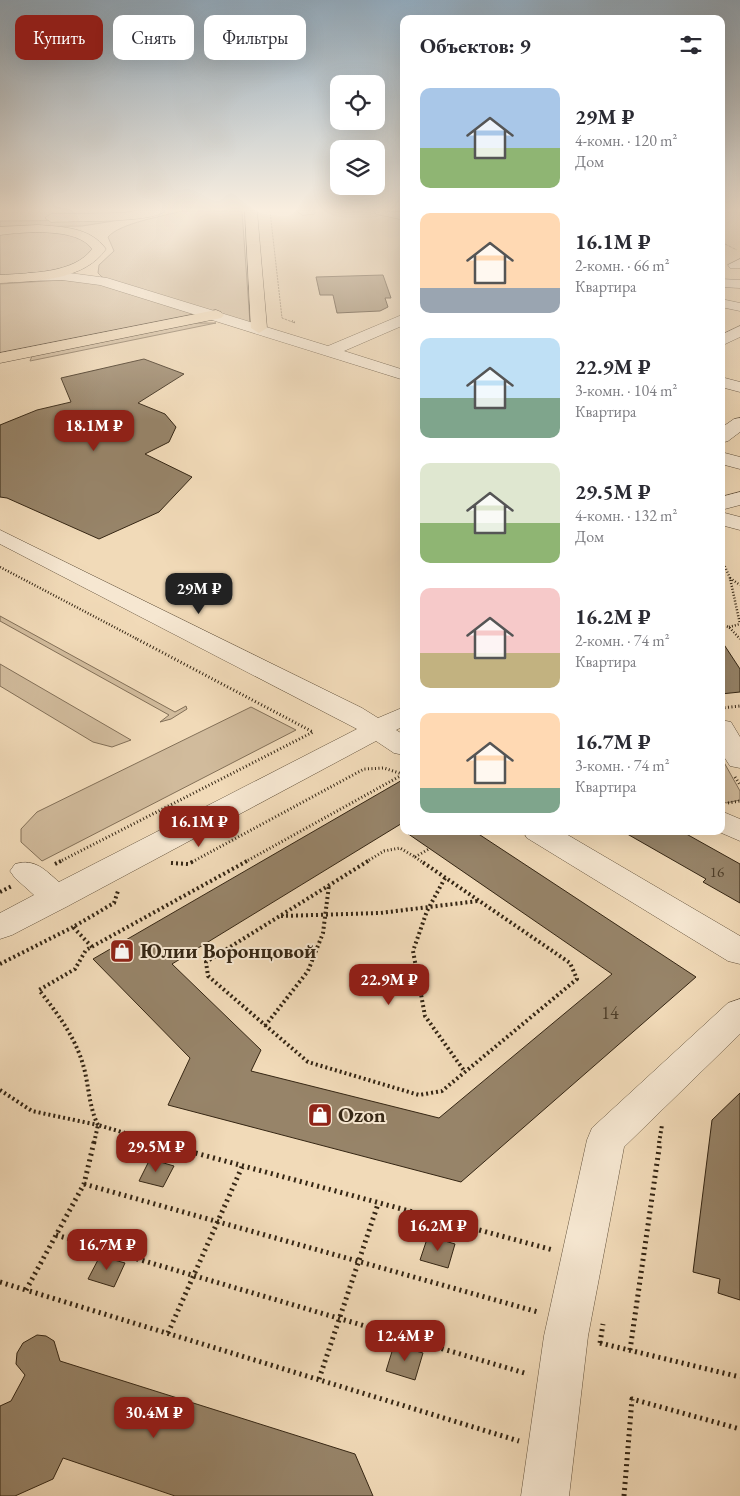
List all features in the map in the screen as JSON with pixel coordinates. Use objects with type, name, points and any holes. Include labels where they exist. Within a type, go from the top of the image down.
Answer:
[{"type":"main road","points":[[255,281],[259,328]]},
{"type":"main road","points":[[0,358],[216,315]]},
{"type":"street","points":[[102,281],[259,328],[400,374]]},
{"type":"street","points":[[725,283],[740,284]]},
{"type":"street","points":[[725,304],[740,307]]},
{"type":"street","points":[[331,351],[400,321]]},
{"type":"street","points":[[725,339],[740,331]]},
{"type":"street","points":[[725,383],[740,387]]},
{"type":"street","points":[[725,433],[740,423]]},
{"type":"street","points":[[725,459],[740,463]]},
{"type":"street","points":[[725,475],[740,480]]},
{"type":"street","points":[[725,503],[740,498]]},
{"type":"street","points":[[725,519],[740,524]]},
{"type":"street","points":[[0,536],[353,714],[400,743]]},
{"type":"street","points":[[0,927],[400,716]]},
{"type":"street","points":[[725,735],[740,760]]},
{"type":"street","points":[[725,823],[740,831]]},
{"type":"street","points":[[545,835],[740,952]]},
{"type":"street","points":[[29,874],[56,898]]},
{"type":"street","points":[[545,1496],[560,1384],[585,1328],[583,1258],[606,1140],[740,1012]]},
{"type":"path","points":[[278,281],[282,318]]},
{"type":"path","points":[[0,567],[313,732],[29,874],[0,892]]},
{"type":"path","points":[[725,567],[730,578],[740,624],[730,627]]},
{"type":"path","points":[[730,578],[740,585]]},
{"type":"path","points":[[725,625],[730,627],[740,639]]},
{"type":"path","points":[[725,708],[740,706]]},
{"type":"path","points":[[164,863],[188,864],[364,769],[384,768],[400,774]]},
{"type":"path","points":[[26,1290],[84,1184],[98,1125],[91,1114],[88,1086],[68,1028],[39,990],[76,969],[86,950],[400,777]]},
{"type":"path","points":[[400,848],[415,857],[570,963],[577,979],[442,1091],[420,1095],[308,1062],[208,976],[206,962],[384,851],[400,848]]},
{"type":"path","points":[[415,857],[429,848]]},
{"type":"path","points":[[445,878],[427,910],[413,951],[425,1016],[465,1072]]},
{"type":"path","points":[[266,1026],[308,971],[322,933],[329,885]]},
{"type":"path","points":[[0,964],[74,927],[114,903],[119,889]]},
{"type":"path","points":[[279,916],[325,916],[427,910],[479,901]]},
{"type":"path","points":[[74,927],[92,947]]},
{"type":"path","points":[[0,1090],[32,1111],[98,1125],[242,1167],[583,1258]]},
{"type":"path","points":[[630,1350],[663,1115]]},
{"type":"path","points":[[168,1333],[242,1167]]},
{"type":"path","points":[[84,1184],[359,1261],[585,1328],[630,1350],[740,1377]]},
{"type":"path","points":[[319,1379],[378,1204]]},
{"type":"path","points":[[56,1235],[560,1384]]},
{"type":"path","points":[[0,1282],[551,1451]]},
{"type":"path","points":[[624,1496],[632,1399],[740,1430]]},
{"type":"shaded area","points":[[49,281],[98,283],[200,315],[0,354],[0,284]]},
{"type":"shaded area","points":[[114,281],[247,281],[250,323]]},
{"type":"shaded area","points":[[195,323],[216,323],[30,361],[32,356]]},
{"type":"shaded area","points":[[0,616],[175,712],[186,706],[187,709],[171,719],[160,722],[169,715],[0,621]]},
{"type":"shaded area","points":[[0,664],[131,740],[112,747],[93,742],[0,686]]},
{"type":"shaded area","points":[[251,707],[296,730],[42,861],[21,842],[21,829],[37,812]]},
{"type":"shaded area","points":[[725,764],[740,791],[740,800],[726,803]]},
{"type":"building","points":[[317,281],[385,281],[391,298],[385,298],[388,307],[380,311],[337,313],[333,295],[320,295]]},
{"type":"building","points":[[144,359],[184,374],[138,403],[165,414],[176,427],[169,442],[145,454],[192,477],[159,512],[99,539],[7,498],[0,497],[0,425],[37,410],[71,402],[61,378]]},
{"type":"building","points":[[725,646],[740,669],[740,692],[725,694]]},
{"type":"building","points":[[400,781],[400,824],[172,964],[261,1050],[251,1071],[439,1118],[612,974],[410,835],[480,835],[696,977],[461,1182],[168,1105],[190,1058],[93,959]]},
{"type":"building","points":[[629,835],[688,835],[740,864],[740,903],[703,882],[706,879]]},
{"type":"building","points":[[740,1093],[740,1300],[718,1293],[720,1279],[693,1272],[712,1120]]},
{"type":"building","points":[[150,1159],[174,1166],[163,1187],[139,1181]]},
{"type":"building","points":[[428,1236],[455,1244],[448,1268],[420,1260]]},
{"type":"building","points":[[100,1256],[125,1263],[114,1287],[88,1279]]},
{"type":"building","points":[[37,1335],[46,1336],[54,1341],[60,1361],[355,1454],[373,1496],[175,1496],[63,1458],[53,1479],[15,1496],[0,1496],[0,1406],[11,1401],[25,1375],[16,1364],[17,1353],[23,1343]]},
{"type":"building","points":[[394,1345],[423,1353],[415,1380],[386,1371]]},
{"type":"place","name":"Юлии Воронцовой","points":[[122,951]]},
{"type":"place","name":"Ozon","points":[[320,1115]]}]
